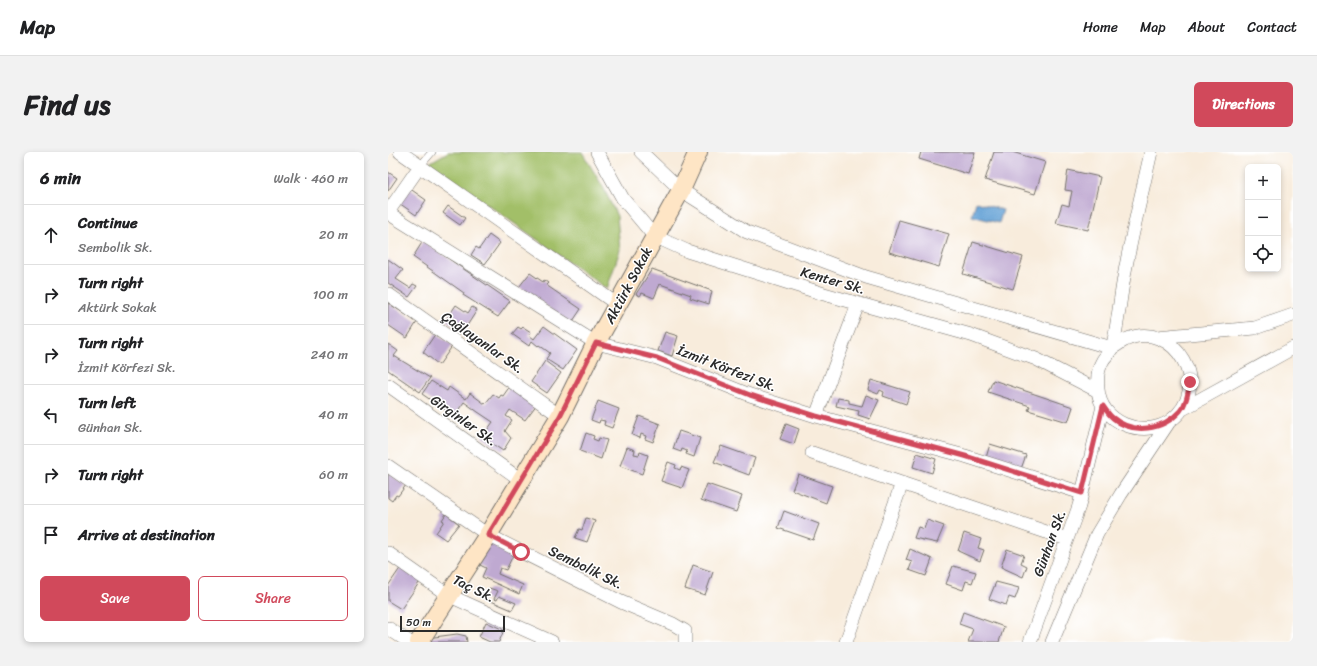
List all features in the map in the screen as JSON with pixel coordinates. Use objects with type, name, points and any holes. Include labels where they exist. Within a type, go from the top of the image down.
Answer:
[{"type":"street","points":[[400,152],[618,305]]},
{"type":"street","name":"Kenter Sk.","points":[[596,152],[623,199],[654,236],[687,251],[858,304],[978,338],[1036,359],[1098,391]]},
{"type":"street","name":"Kenter Sk.","points":[[641,152],[681,190],[747,232],[866,276],[1112,348]]},
{"type":"street","name":"Aktürk Sokak","points":[[419,642],[488,535],[560,416],[596,343],[618,305],[654,236],[681,190],[698,152]]},
{"type":"street","points":[[1112,348],[1127,262],[1151,152]]},
{"type":"street","points":[[388,212],[420,166]]},
{"type":"street","name":"İzmit Körfezi Sk.","points":[[388,212],[596,343],[657,358],[750,395],[816,416],[965,456],[1082,493]]},
{"type":"street","name":"Çağlayanlar Sk.","points":[[388,294],[560,416]]},
{"type":"street","points":[[816,416],[858,304]]},
{"type":"street","points":[[1170,421],[1156,427],[1141,429],[1126,426],[1113,418],[1103,406],[1098,391],[1098,375],[1102,360],[1112,348],[1126,339],[1141,336],[1156,337],[1255,328],[1293,315]]},
{"type":"street","points":[[1156,337],[1170,344],[1180,354],[1188,367],[1190,382],[1187,397],[1181,410]]},
{"type":"street","points":[[1052,642],[1097,534],[1121,494],[1170,421],[1181,410],[1293,348]]},
{"type":"street","name":"Girginler Sk.","points":[[388,385],[522,480]]},
{"type":"street","name":"Günhan Sk.","points":[[1030,642],[1082,493],[1103,406]]},
{"type":"street","points":[[812,453],[1067,539]]},
{"type":"street","name":"Sembolik Sk.","points":[[388,466],[488,535],[621,602],[673,624],[685,632],[685,642]]},
{"type":"street","points":[[846,642],[902,484]]},
{"type":"street","name":"Taç Sk.","points":[[388,553],[448,595],[552,642]]},
{"type":"street","points":[[388,628],[410,642]]},
{"type":"lane","points":[[420,166],[432,152]]},
{"type":"green space","points":[[448,152],[582,152],[603,187],[617,216],[620,250],[607,289],[429,163]]},
{"type":"water","points":[[976,202],[1003,210],[999,223],[972,216]]},
{"type":"building","points":[[921,152],[975,152],[968,174],[919,159]]},
{"type":"building","points":[[994,152],[1012,152],[1045,162],[1035,194],[985,180]]},
{"type":"building","points":[[1068,170],[1100,177],[1088,230],[1056,223],[1062,204],[1069,206],[1072,191],[1065,190]]},
{"type":"building","points":[[388,172],[397,178],[388,191]]},
{"type":"building","points":[[409,188],[426,200],[416,215],[399,203]]},
{"type":"building","points":[[448,206],[465,218],[460,225],[443,213]]},
{"type":"building","points":[[899,220],[949,234],[939,267],[889,252]]},
{"type":"building","points":[[489,235],[500,243],[485,264],[471,255],[476,247],[479,249]]},
{"type":"building","points":[[423,241],[510,301],[498,317],[463,295],[464,293],[413,257]]},
{"type":"building","points":[[973,242],[1023,257],[1013,289],[963,274]]},
{"type":"building","points":[[388,259],[403,270],[396,279],[410,288],[413,284],[417,286],[409,297],[388,283]]},
{"type":"building","points":[[652,269],[712,291],[709,304],[690,298],[691,295],[660,284],[654,298],[642,293],[640,296],[636,294]]},
{"type":"building","points":[[530,273],[543,282],[544,280],[548,283],[546,285],[581,309],[571,324],[519,287]]},
{"type":"building","points":[[388,303],[417,322],[407,338],[388,325]]},
{"type":"building","points":[[456,305],[468,313],[472,307],[477,310],[463,332],[446,320]]},
{"type":"building","points":[[544,326],[577,350],[563,370],[546,359],[550,353],[539,345],[538,346],[532,341],[529,346],[512,334],[518,327],[521,329],[523,327],[531,332],[529,335],[534,339]]},
{"type":"building","points":[[665,332],[678,336],[672,356],[658,351]]},
{"type":"building","points":[[436,333],[453,345],[439,365],[423,352]]},
{"type":"building","points":[[388,344],[398,351],[394,356],[430,378],[420,392],[388,370]]},
{"type":"building","points":[[545,361],[561,373],[547,393],[531,382]]},
{"type":"building","points":[[871,380],[910,392],[906,404],[883,396],[884,392],[880,390],[878,394],[868,390]]},
{"type":"building","points":[[993,380],[1073,407],[1068,422],[1028,410],[1030,406],[988,392]]},
{"type":"building","points":[[431,381],[447,391],[449,387],[466,399],[470,393],[485,404],[493,394],[499,398],[501,395],[503,396],[510,386],[537,404],[525,420],[510,410],[506,416],[512,420],[505,431],[511,438],[503,451],[482,437],[493,422],[464,402],[454,416],[422,394]]},
{"type":"building","points":[[866,395],[879,400],[870,419],[858,415],[859,411],[836,406],[838,398],[849,400],[849,403],[862,406]]},
{"type":"building","points":[[598,401],[619,409],[612,428],[604,425],[605,421],[600,420],[599,423],[591,420]]},
{"type":"building","points":[[639,416],[660,424],[653,442],[645,439],[646,436],[641,434],[640,438],[632,435]]},
{"type":"building","points":[[786,424],[799,429],[794,444],[780,439]]},
{"type":"building","points":[[679,431],[700,438],[694,457],[686,454],[687,451],[682,449],[681,452],[673,449]]},
{"type":"building","points":[[586,433],[594,436],[593,439],[598,441],[599,438],[607,440],[601,459],[580,451]]},
{"type":"building","points":[[990,444],[1026,455],[1021,469],[986,458]]},
{"type":"building","points":[[721,446],[755,458],[749,475],[714,462]]},
{"type":"building","points":[[627,447],[635,450],[634,454],[639,455],[640,452],[648,455],[642,474],[620,466]]},
{"type":"building","points":[[917,453],[936,459],[932,473],[913,467]]},
{"type":"building","points":[[668,462],[676,465],[675,468],[680,470],[681,467],[689,470],[682,488],[661,481]]},
{"type":"building","points":[[388,473],[406,485],[398,496],[396,495],[392,501],[388,498]]},
{"type":"building","points":[[798,474],[832,486],[826,503],[792,490]]},
{"type":"building","points":[[707,484],[742,496],[736,512],[701,500]]},
{"type":"building","points":[[784,511],[819,524],[813,540],[778,528]]},
{"type":"building","points":[[446,514],[459,524],[446,540],[436,533],[444,521],[442,520]]},
{"type":"building","points":[[586,518],[595,521],[587,542],[575,538],[579,529],[582,530]]},
{"type":"building","points":[[927,520],[944,526],[937,543],[914,538],[918,527],[924,529]]},
{"type":"building","points":[[964,533],[981,539],[978,548],[984,550],[980,561],[958,551]]},
{"type":"building","points":[[489,540],[515,551],[506,570],[500,568],[498,574],[523,585],[519,594],[482,577],[486,568],[474,562]]},
{"type":"building","points":[[910,549],[932,559],[926,576],[909,570],[912,562],[906,560]]},
{"type":"building","points":[[1007,549],[1024,555],[1021,563],[1027,566],[1023,577],[1001,567]]},
{"type":"building","points":[[693,565],[713,572],[705,595],[685,589]]},
{"type":"building","points":[[953,566],[976,572],[972,583],[966,581],[963,590],[946,584]]},
{"type":"building","points":[[401,567],[421,580],[401,609],[388,601],[388,586]]},
{"type":"building","points":[[996,582],[1019,588],[1015,599],[1009,597],[1006,605],[989,599]]},
{"type":"building","points":[[489,588],[498,591],[494,599],[497,600],[499,596],[516,603],[512,610],[484,598]]},
{"type":"building","points":[[963,612],[1004,627],[999,642],[968,642],[973,629],[959,624]]},
{"type":"building","points":[[486,622],[504,630],[499,642],[490,642],[479,637]]},
{"type":"building","points":[[457,634],[466,636],[467,642],[427,642],[427,638]]},
{"type":"route","points":[[521,552],[488,535],[560,416],[596,343],[657,358],[750,395],[816,416],[965,456],[1082,493],[1103,406],[1113,418],[1126,426],[1141,429],[1156,427],[1170,421],[1181,410],[1187,397],[1190,382]]}]
